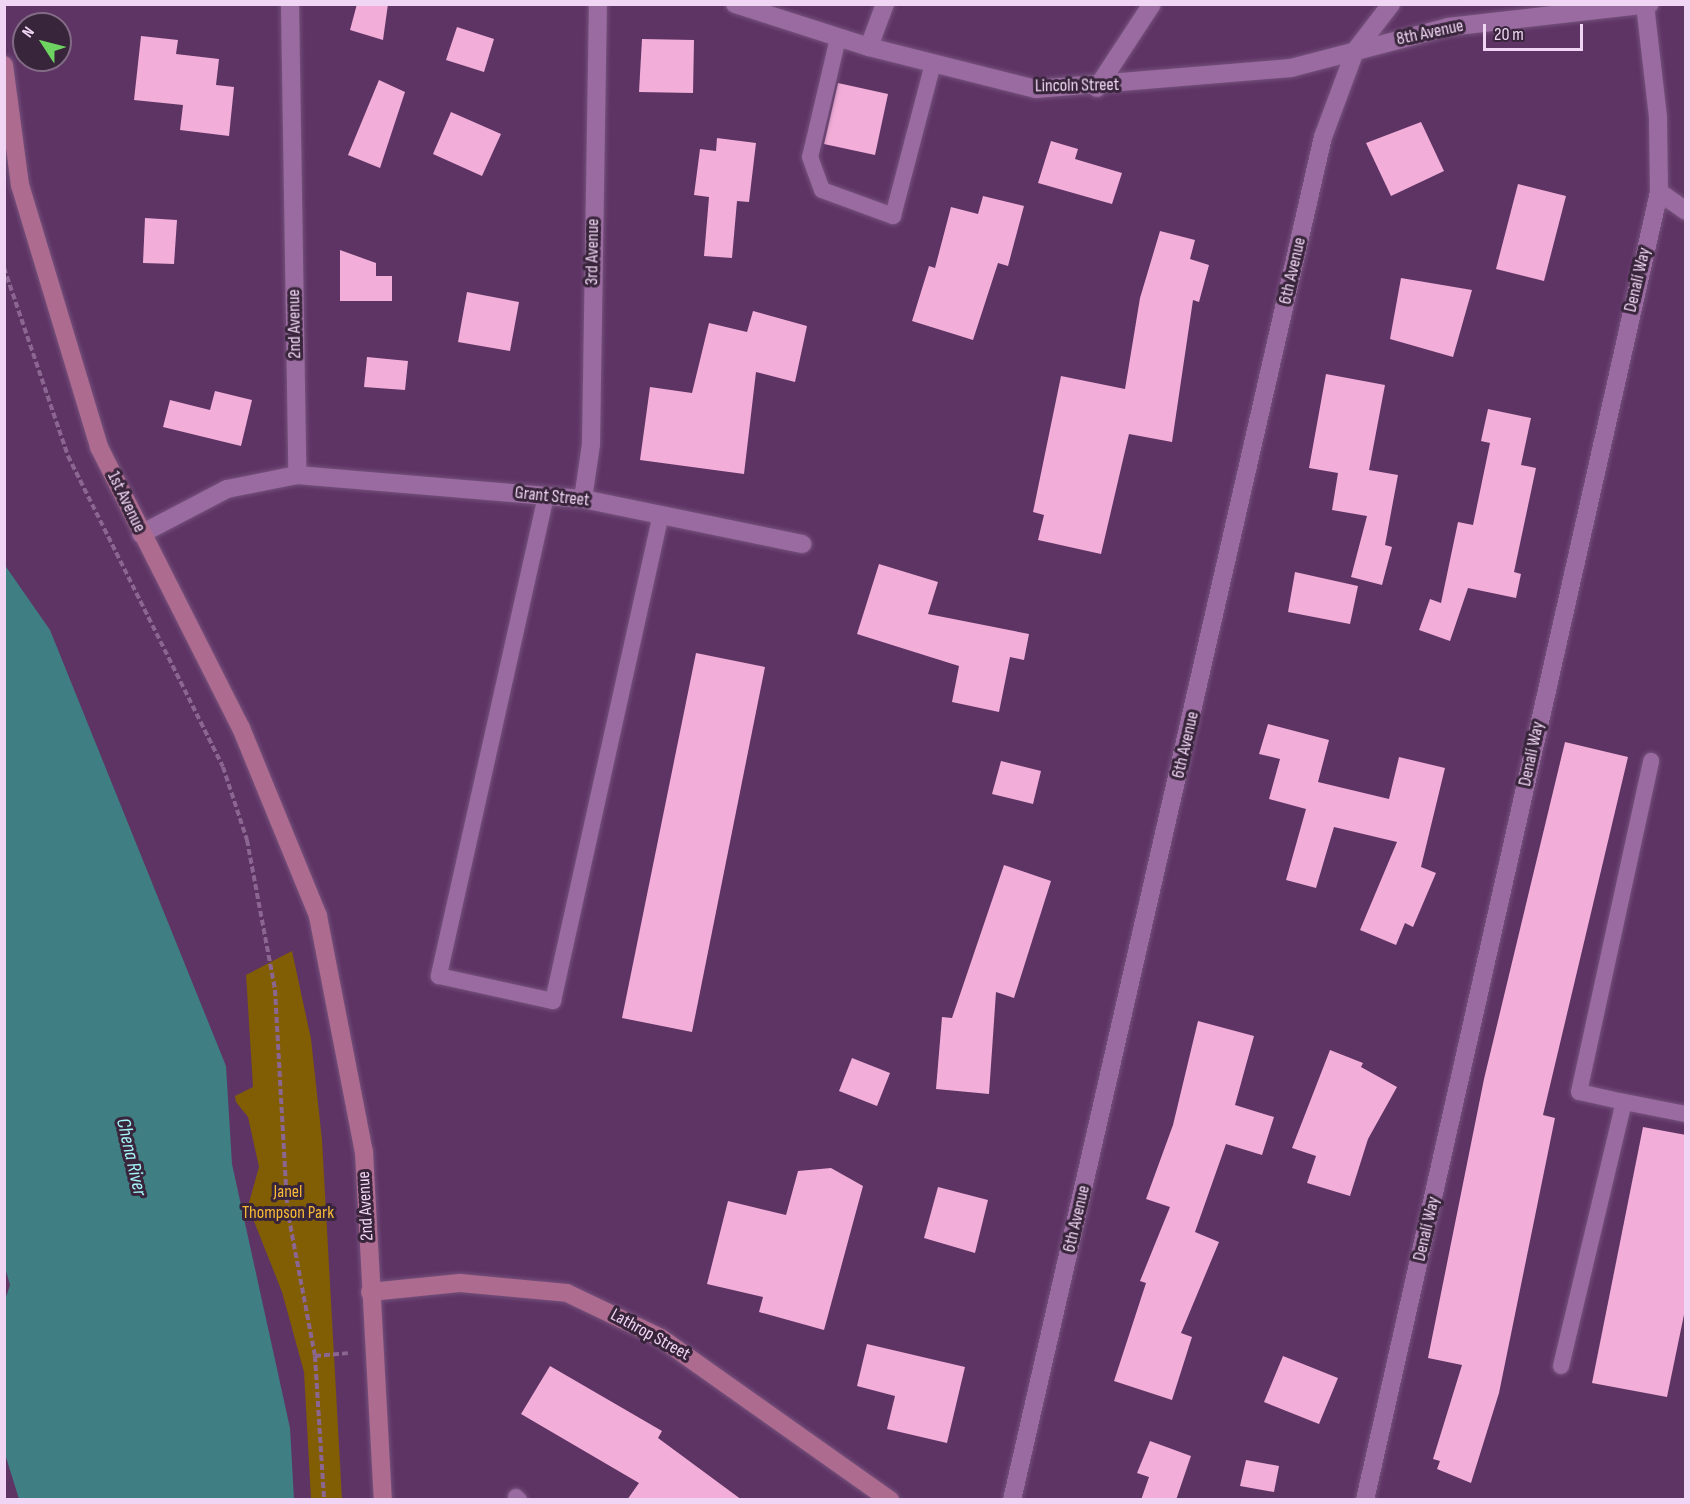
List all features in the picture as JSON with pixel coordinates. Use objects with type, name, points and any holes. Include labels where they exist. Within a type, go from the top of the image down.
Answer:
[{"type":"street","name":"2nd Avenue","points":[[290,4],[297,475]]},
{"type":"street","name":"3rd Avenue","points":[[583,499],[591,444],[598,4]]},
{"type":"street","name":"Lincoln Street","points":[[735,4],[869,47],[1036,89],[1097,88],[1291,68],[1355,51]]},
{"type":"street","points":[[869,47],[885,4]]},
{"type":"street","points":[[1097,88],[1152,4]]},
{"type":"street","name":"6th Avenue","points":[[1012,1500],[1323,137],[1355,51],[1391,4]]},
{"type":"street","name":"8th Avenue","points":[[1355,51],[1448,27],[1648,5]]},
{"type":"street","name":"Denali Way","points":[[1365,1500],[1659,192],[1658,117],[1648,5]]},
{"type":"street","name":"1st Avenue","points":[[4,65],[20,185],[42,269],[99,447],[241,728],[318,916]]},
{"type":"street","points":[[1659,192],[1686,211]]},
{"type":"street","name":"Grant Street","points":[[297,475],[583,499],[802,544]]},
{"type":"street","points":[[141,534],[227,489],[297,475]]},
{"type":"street","name":"2nd Avenue","points":[[318,916],[364,1152],[383,1500]]},
{"type":"street","name":"Lathrop Street","points":[[370,1292],[460,1284],[567,1293],[670,1344],[890,1500]]},
{"type":"lane","points":[[838,38],[810,157],[822,190],[893,216],[933,63]]},
{"type":"lane","points":[[546,496],[439,976],[553,1001],[661,515]]},
{"type":"lane","points":[[1651,761],[1579,1092],[1686,1114]]},
{"type":"lane","points":[[1561,1366],[1624,1102]]},
{"type":"path","points":[[4,268],[68,456],[223,768],[248,840],[276,990],[287,1208],[315,1356],[324,1500]]},
{"type":"path","points":[[315,1356],[340,1354]]},
{"type":"green space","name":"Janel Thompson Park","points":[[292,951],[311,1039],[322,1140],[342,1499],[311,1499],[304,1372],[282,1292],[248,1206],[259,1167],[248,1117],[236,1102],[235,1096],[253,1087],[246,975]]},
{"type":"water","name":"Chena River","points":[[4,564],[50,630],[226,1066],[232,1164],[290,1428],[294,1499],[19,1499],[5,1454],[4,1303],[10,1285],[4,1264]]},
{"type":"building","points":[[357,4],[388,4],[383,40],[350,30]]},
{"type":"building","points":[[457,27],[494,39],[484,72],[446,60]]},
{"type":"building","points":[[141,36],[178,40],[176,54],[219,59],[216,85],[234,87],[229,136],[180,130],[183,105],[134,100]]},
{"type":"building","points":[[642,39],[694,40],[693,93],[639,92]]},
{"type":"building","points":[[379,80],[405,92],[380,168],[348,155]]},
{"type":"building","points":[[838,83],[888,94],[875,155],[824,144]]},
{"type":"building","points":[[451,112],[501,134],[482,176],[433,154]]},
{"type":"building","points":[[1421,122],[1444,171],[1391,196],[1366,143]]},
{"type":"building","points":[[717,138],[756,143],[749,202],[737,201],[732,258],[704,256],[709,197],[694,195],[700,149],[716,151]]},
{"type":"building","points":[[1051,141],[1078,149],[1075,159],[1122,173],[1112,204],[1038,183]]},
{"type":"building","points":[[1518,184],[1566,196],[1544,281],[1496,269]]},
{"type":"building","points":[[983,196],[1024,206],[1008,266],[998,263],[973,340],[912,321],[929,266],[935,268],[951,207],[978,214]]},
{"type":"building","points":[[145,218],[177,220],[174,264],[143,263]]},
{"type":"building","points":[[1160,231],[1195,240],[1190,259],[1209,265],[1199,302],[1193,300],[1172,442],[1129,434],[1101,554],[1038,540],[1044,515],[1033,512],[1061,376],[1125,389],[1140,298]]},
{"type":"building","points":[[340,250],[376,263],[376,276],[392,276],[392,301],[340,301]]},
{"type":"building","points":[[1401,278],[1472,290],[1453,357],[1390,339]]},
{"type":"building","points":[[467,292],[519,302],[510,351],[458,342]]},
{"type":"building","points":[[753,311],[807,326],[795,382],[756,372],[744,474],[640,460],[650,387],[692,393],[709,323],[747,332]]},
{"type":"building","points":[[367,357],[408,361],[405,390],[364,387]]},
{"type":"building","points":[[1326,374],[1385,385],[1369,470],[1398,475],[1385,545],[1392,547],[1382,585],[1351,577],[1367,516],[1332,510],[1338,473],[1309,468]]},
{"type":"building","points":[[215,391],[252,400],[241,446],[163,427],[170,400],[210,410]]},
{"type":"building","points":[[1488,409],[1531,418],[1521,465],[1536,468],[1514,572],[1521,574],[1516,598],[1468,588],[1450,641],[1419,630],[1430,599],[1441,603],[1458,522],[1473,525],[1490,443],[1481,441]]},
{"type":"building","points":[[879,564],[938,582],[928,614],[1029,634],[1024,660],[1010,657],[999,712],[952,702],[959,666],[857,634]]},
{"type":"building","points":[[1295,572],[1358,586],[1350,624],[1288,612]]},
{"type":"building","points":[[696,653],[765,667],[692,1032],[622,1018]]},
{"type":"building","points":[[1268,724],[1329,740],[1318,782],[1389,799],[1399,757],[1445,768],[1421,867],[1436,873],[1413,927],[1405,923],[1396,945],[1360,930],[1397,842],[1334,827],[1316,888],[1286,880],[1306,809],[1269,799],[1280,759],[1259,754]]},
{"type":"building","points":[[1565,742],[1628,757],[1543,1115],[1555,1118],[1499,1393],[1471,1483],[1437,1469],[1440,1461],[1433,1459],[1462,1365],[1428,1358],[1484,1079]]},
{"type":"building","points":[[1001,761],[1041,771],[1033,804],[992,794]]},
{"type":"building","points":[[1004,865],[1051,881],[1014,998],[996,992],[989,1094],[936,1089],[942,1017],[952,1018]]},
{"type":"building","points":[[1198,1021],[1254,1036],[1235,1105],[1274,1117],[1262,1155],[1226,1144],[1195,1232],[1219,1242],[1181,1333],[1192,1337],[1172,1400],[1114,1381],[1146,1283],[1140,1281],[1170,1207],[1146,1199],[1173,1125]]},
{"type":"building","points":[[1330,1050],[1363,1063],[1361,1067],[1397,1087],[1368,1139],[1350,1196],[1307,1183],[1316,1156],[1292,1148]]},
{"type":"building","points":[[852,1058],[890,1073],[877,1106],[839,1091]]},
{"type":"building","points":[[1643,1127],[1686,1135],[1686,1305],[1667,1397],[1592,1383]]},
{"type":"building","points":[[831,1168],[863,1186],[824,1330],[759,1312],[763,1297],[707,1284],[728,1201],[786,1215],[798,1171]]},
{"type":"building","points":[[938,1187],[988,1200],[975,1253],[924,1238]]},
{"type":"building","points":[[867,1344],[965,1367],[947,1443],[887,1429],[895,1396],[857,1386]]},
{"type":"building","points":[[1283,1356],[1338,1378],[1319,1424],[1264,1402]]},
{"type":"building","points":[[550,1366],[662,1431],[658,1438],[742,1500],[627,1500],[639,1483],[521,1414]]},
{"type":"building","points":[[1150,1441],[1191,1456],[1176,1500],[1141,1500],[1149,1477],[1137,1473]]},
{"type":"building","points":[[1246,1460],[1279,1466],[1274,1492],[1240,1486]]}]
